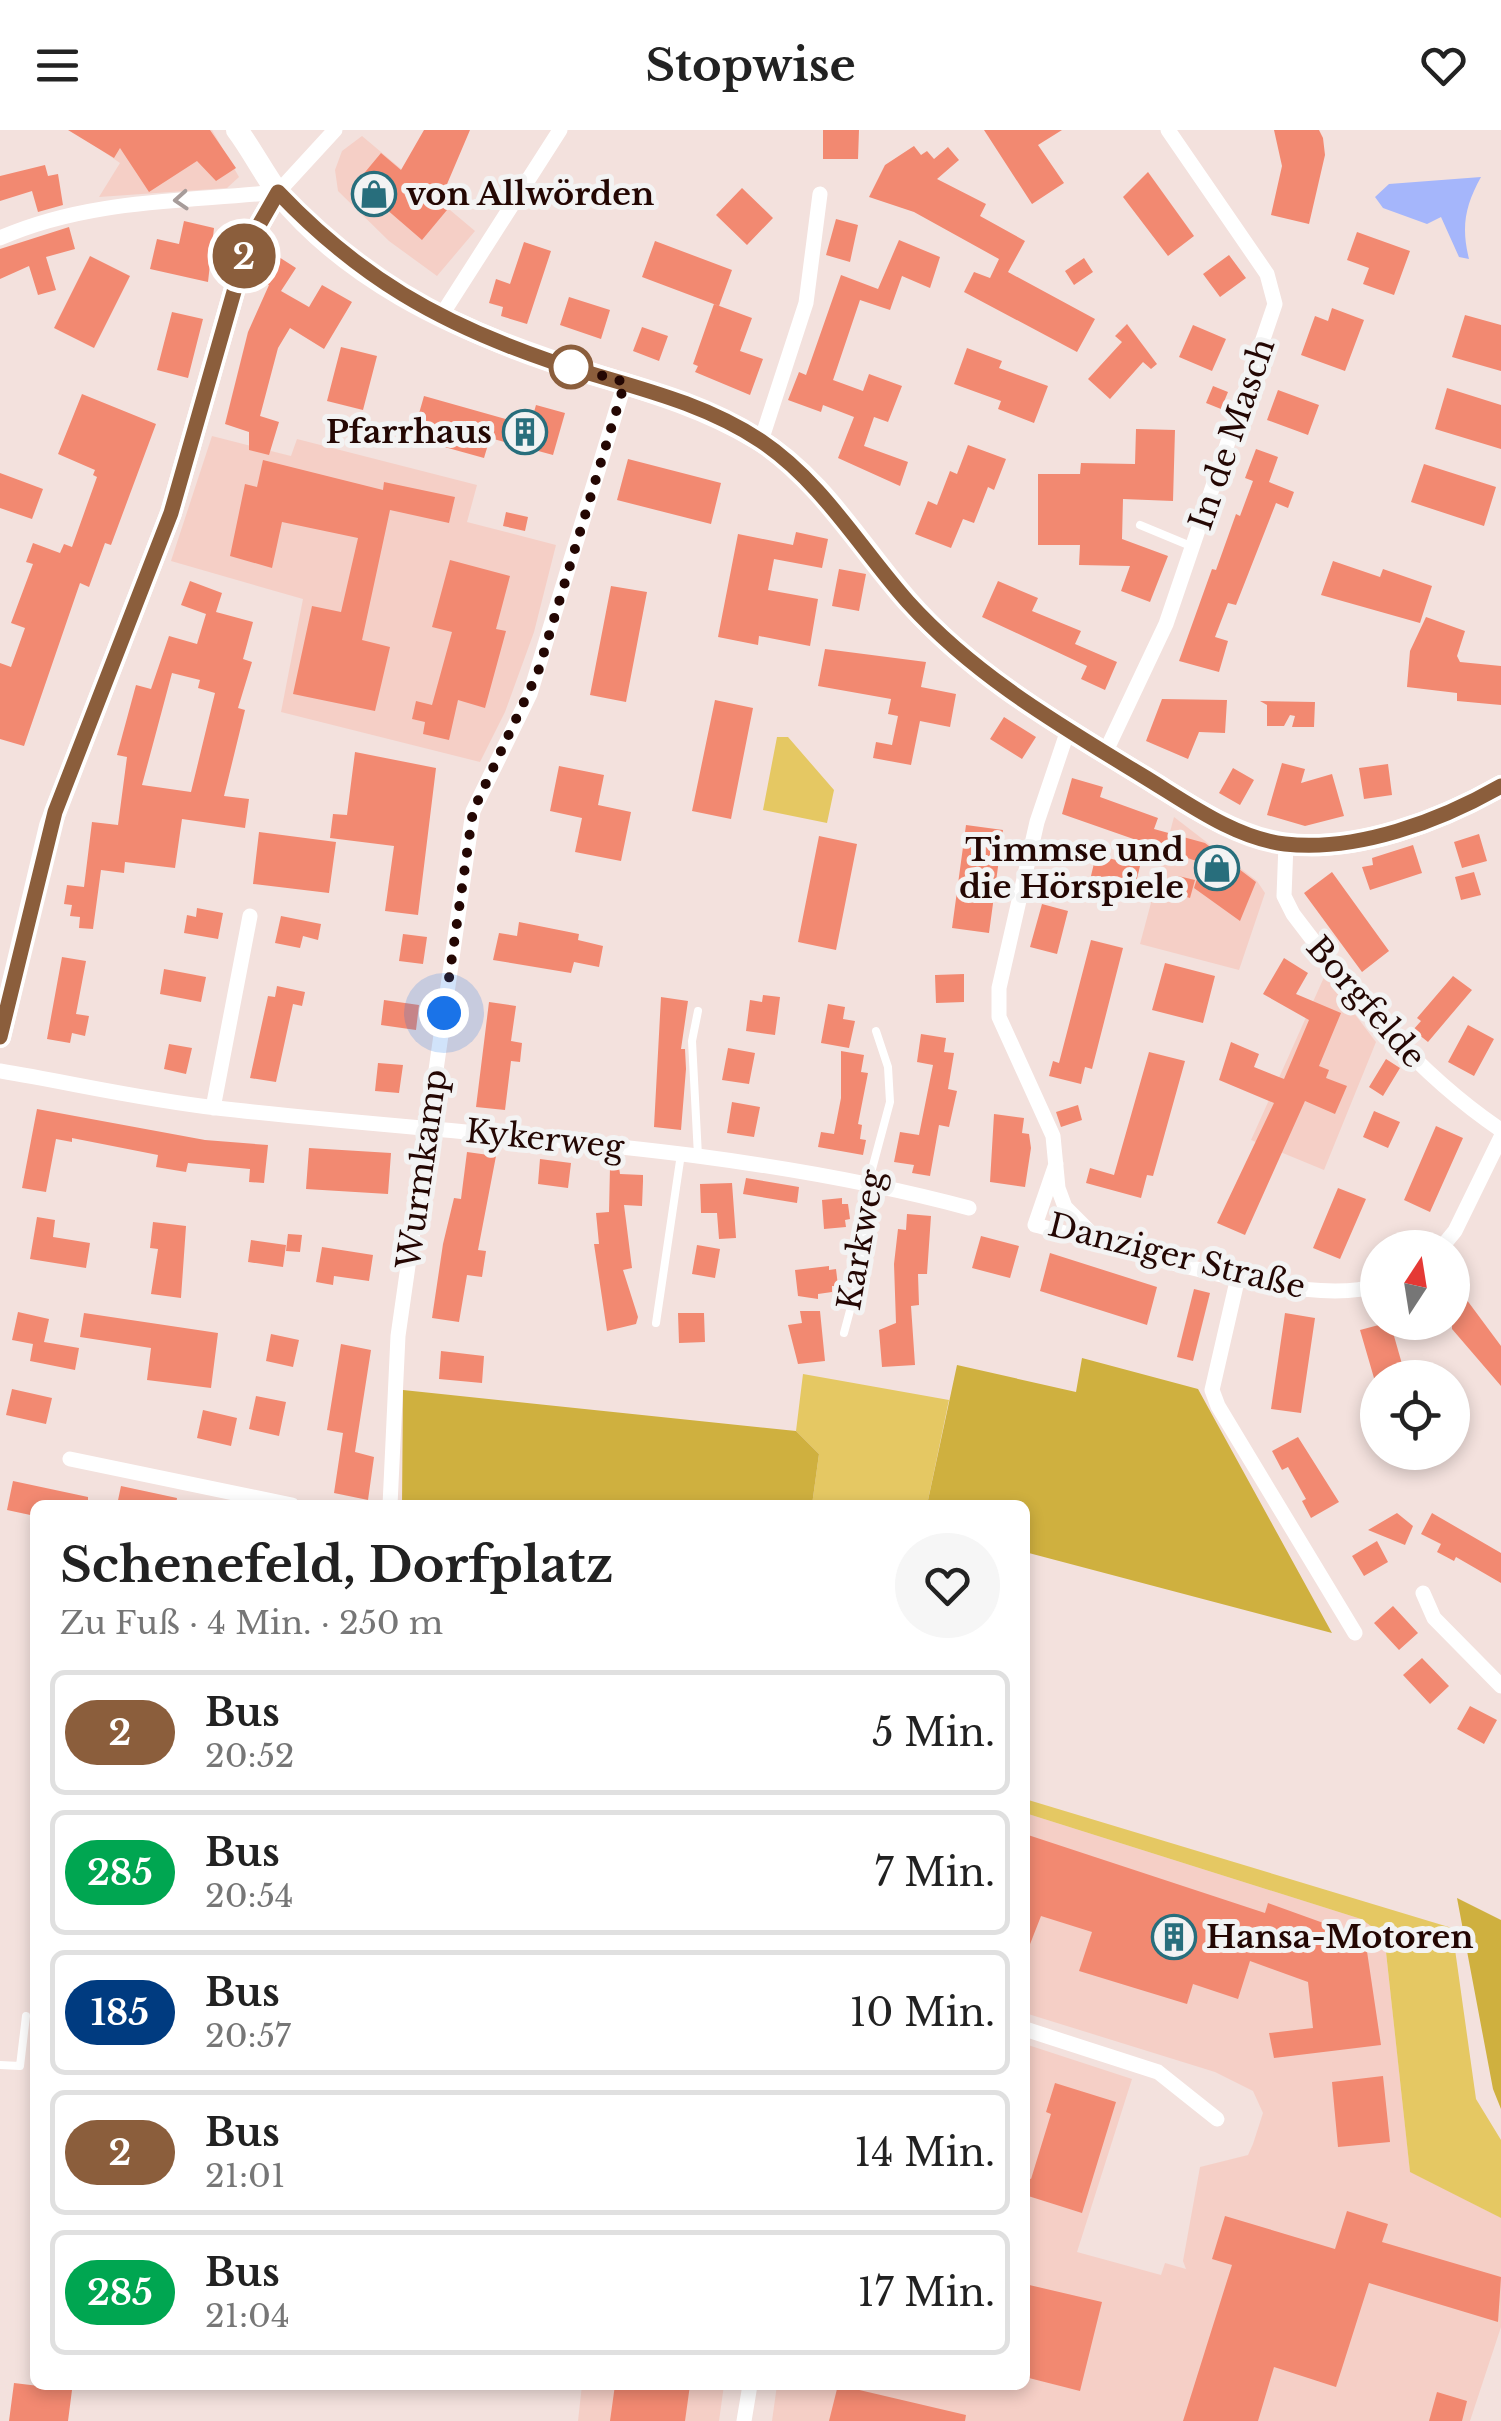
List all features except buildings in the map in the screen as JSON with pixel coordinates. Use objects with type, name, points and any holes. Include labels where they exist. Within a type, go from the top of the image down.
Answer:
[{"type":"main road","points":[[237,130],[278,192],[355,266],[441,316],[551,361],[695,406],[761,441],[812,485],[949,645],[1010,694],[1200,811],[1254,836],[1286,844],[1355,840],[1414,825],[1501,786]]},
{"type":"main road","points":[[0,1037],[55,812],[171,513],[247,246],[278,192]]},
{"type":"street","points":[[0,238],[37,222],[89,209],[278,192],[334,130]]},
{"type":"street","points":[[441,316],[560,130]]},
{"type":"street","name":"In de Masch","points":[[1105,753],[1166,624],[1272,320],[1275,289],[1168,130]]},
{"type":"street","points":[[761,441],[806,303],[820,194]]},
{"type":"street","name":"Wurmkamp","points":[[390,1500],[398,1336],[473,811],[534,683],[625,382]]},
{"type":"street","points":[[1068,730],[1037,822],[999,988],[999,1018],[1053,1136],[1058,1188],[1066,1207],[1100,1241]]},
{"type":"street","name":"Borgfelde","points":[[1286,844],[1284,896],[1292,914],[1393,1040],[1501,1134]]},
{"type":"street","points":[[213,1108],[250,916]]},
{"type":"street","name":"Kykerweg","points":[[0,1071],[213,1108],[428,1126],[689,1155],[868,1182],[969,1208]]},
{"type":"street","points":[[1455,1230],[1501,1134]]},
{"type":"street","name":"Danziger Straße","points":[[1056,1163],[1035,1224],[1322,1294],[1360,1289]]},
{"type":"street","points":[[1238,1276],[1212,1376],[1218,1406],[1355,1632]]},
{"type":"street","points":[[70,1458],[268,1500]]},
{"type":"street","points":[[1423,1593],[1434,1618],[1501,1686]]},
{"type":"street","points":[[1030,2031],[1158,2072],[1218,2119]]},
{"type":"street","points":[[744,2421],[749,2390]]},
{"type":"lane","points":[[1140,525],[1193,547]]},
{"type":"lane","points":[[656,1323],[689,1155],[692,1040],[698,1011]]},
{"type":"lane","name":"Karkweg","points":[[844,1334],[862,1262],[868,1182],[890,1102],[888,1066],[876,1031]]},
{"type":"lane","points":[[0,2064],[20,2066],[26,2016]]},
{"type":"shaded area","points":[[72,130],[212,130],[239,177],[227,188],[99,197],[120,163]]},
{"type":"shaded area","points":[[362,136],[475,231],[437,276],[389,241],[338,191],[335,170],[342,151]]},
{"type":"shaded area","points":[[212,436],[291,456],[297,439],[477,485],[467,522],[556,545],[534,632],[505,712],[480,762],[281,712],[303,599],[171,561]]},
{"type":"shaded area","points":[[777,737],[788,737],[834,790],[827,823],[763,810]]},
{"type":"shaded area","points":[[1174,817],[1257,881],[1265,893],[1239,970],[1140,944]]},
{"type":"shaded area","points":[[1325,975],[1376,1042],[1324,1170],[1251,1140]]},
{"type":"shaded area","points":[[1082,1358],[1198,1389],[1332,1633],[1030,1553],[1030,1500],[928,1500],[957,1365],[1076,1392]]},
{"type":"shaded area","points":[[803,1374],[949,1400],[928,1500],[813,1500],[819,1454],[796,1431]]},
{"type":"shaded area","points":[[403,1390],[796,1431],[819,1454],[813,1500],[402,1500]]},
{"type":"shaded area","points":[[1030,1801],[1452,1928],[1476,2099],[1501,2140],[1501,2218],[1410,2172],[1386,1952],[1378,1931],[1361,1919],[1030,1815]]},
{"type":"shaded area","points":[[1030,1815],[1361,1919],[1378,1931],[1386,1952],[1410,2171],[1501,2218],[1501,2327],[1470,2421],[772,2421],[776,2390],[1030,2390],[1030,2046],[1132,2079],[1077,2252],[1161,2275],[1165,2263],[1186,2269],[1183,2261],[1200,2167],[1248,2155],[1263,2113],[1253,2091],[1215,2072],[1030,2015]]},
{"type":"shaded area","points":[[1457,1898],[1501,1920],[1501,2109],[1493,2089]]},
{"type":"shaded area","points":[[581,2390],[723,2390],[719,2421],[578,2421]]},
{"type":"water","points":[[1481,177],[1466,217],[1469,259],[1459,257],[1441,217],[1427,224],[1383,208],[1375,197],[1389,184]]},
{"type":"bus line","name":"2","points":[[0,1037],[24,924],[55,812],[171,513],[247,246],[278,192],[355,266],[441,316],[551,361],[695,406],[761,441],[812,485],[907,600],[962,656],[1010,694],[1200,811],[1254,836],[1286,844],[1320,844],[1355,840],[1414,825],[1501,786]]},
{"type":"place","name":"von Allwörden","points":[[374,194]]},
{"type":"place","name":"Pfarrhaus","points":[[525,432]]},
{"type":"place","name":"Timmse und die Hörspiele","points":[[1217,868]]},
{"type":"place","name":"Hansa-Motoren","points":[[1174,1937]]},
{"type":"route","points":[[444,1013],[473,811],[538,672],[625,382],[571,367]]}]
